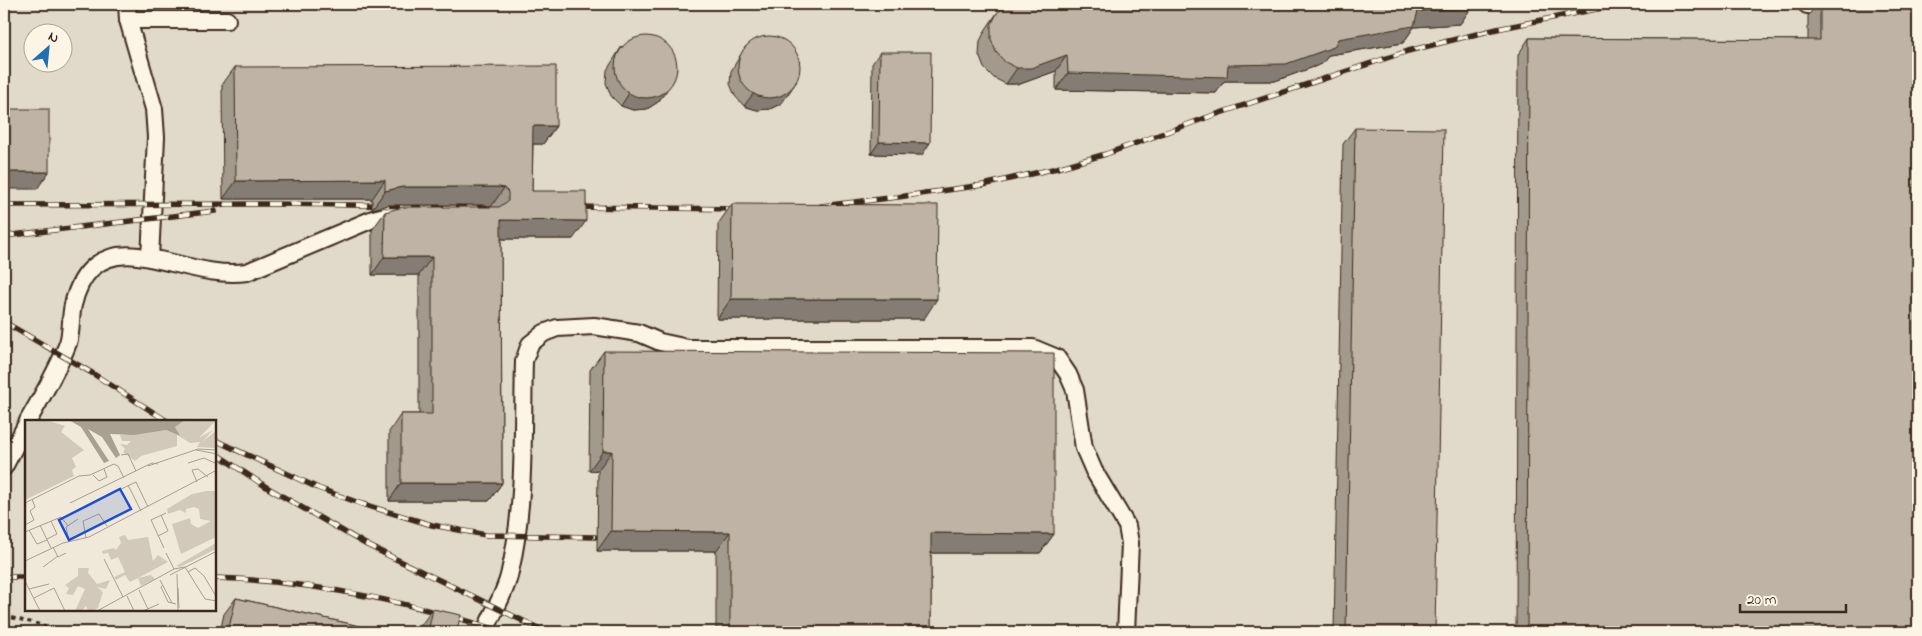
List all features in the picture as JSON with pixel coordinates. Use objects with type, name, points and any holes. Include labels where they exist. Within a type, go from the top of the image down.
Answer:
[{"type":"lane","points":[[1807,5],[1854,6]]},
{"type":"lane","points":[[150,258],[156,137],[154,109],[128,12],[227,20]]},
{"type":"lane","points":[[29,420],[69,341],[73,305],[80,286],[90,270],[110,256],[150,258],[211,272],[230,274],[247,272],[372,219],[389,215],[418,215]]},
{"type":"lane","points":[[484,632],[508,577],[516,536],[520,496],[524,361],[530,344],[544,333],[557,328],[594,326],[639,333],[660,342],[688,348],[1032,348],[1058,358],[1075,390],[1084,448],[1094,471],[1127,526],[1130,542],[1126,632]]},
{"type":"lane","points":[[4,468],[25,427]]},
{"type":"path","points":[[4,616],[72,632]]},
{"type":"shaded area","points":[[4,4],[1918,4],[1918,632],[4,632]]},
{"type":"building","points":[[1007,4],[1471,4],[1471,8],[1418,11],[1414,26],[1338,39],[1334,47],[1286,64],[1228,65],[1227,77],[1068,73],[1067,55],[1031,68],[1017,68],[1005,62],[996,52],[991,39],[991,25],[997,13]]},
{"type":"building","points":[[1820,4],[1918,4],[1918,632],[1527,632],[1529,38],[1820,40]]},
{"type":"building","points":[[646,36],[663,41],[668,45],[672,50],[677,67],[672,84],[668,89],[663,93],[646,98],[629,93],[624,89],[620,84],[615,67],[620,50],[624,45],[629,41]]},
{"type":"building","points":[[769,36],[786,41],[791,45],[795,50],[800,67],[795,84],[791,89],[786,93],[769,98],[752,93],[747,89],[743,84],[738,67],[743,50],[747,45],[752,41]]},
{"type":"building","points":[[880,52],[931,52],[930,143],[879,142]]},
{"type":"building","points":[[556,66],[556,126],[533,126],[532,191],[586,191],[586,221],[501,220],[502,483],[401,483],[401,414],[432,414],[432,257],[384,257],[385,212],[403,207],[499,207],[508,201],[508,192],[504,188],[499,187],[402,187],[385,191],[385,180],[236,181],[235,67]]},
{"type":"building","points":[[4,109],[49,109],[49,172],[4,172]]},
{"type":"building","points":[[1355,128],[1444,129],[1435,632],[1346,632]]},
{"type":"building","points":[[732,204],[938,205],[937,299],[731,299]]},
{"type":"building","points":[[604,351],[1054,353],[1054,534],[931,533],[931,632],[730,632],[730,532],[611,531],[612,451],[603,451]]},
{"type":"building","points":[[236,598],[386,632],[228,632]]},
{"type":"building","points":[[433,609],[461,615],[456,632],[428,632]]},
{"type":"railway","points":[[821,206],[983,185],[1057,168],[1106,154],[1211,116],[1408,51],[1497,29],[1622,4]]},
{"type":"railway","points":[[4,205],[274,204],[504,207]]},
{"type":"railway","points":[[571,207],[741,209]]},
{"type":"railway","points":[[4,236],[215,211]]},
{"type":"railway","points":[[4,322],[92,373],[165,420]]},
{"type":"railway","points":[[216,440],[318,488],[362,504],[432,525],[486,535],[595,537]]},
{"type":"railway","points":[[216,454],[268,488],[367,545],[546,632]]},
{"type":"railway","points":[[4,577],[25,577]]},
{"type":"railway","points":[[216,578],[289,583],[325,588],[433,611],[504,632]]}]
